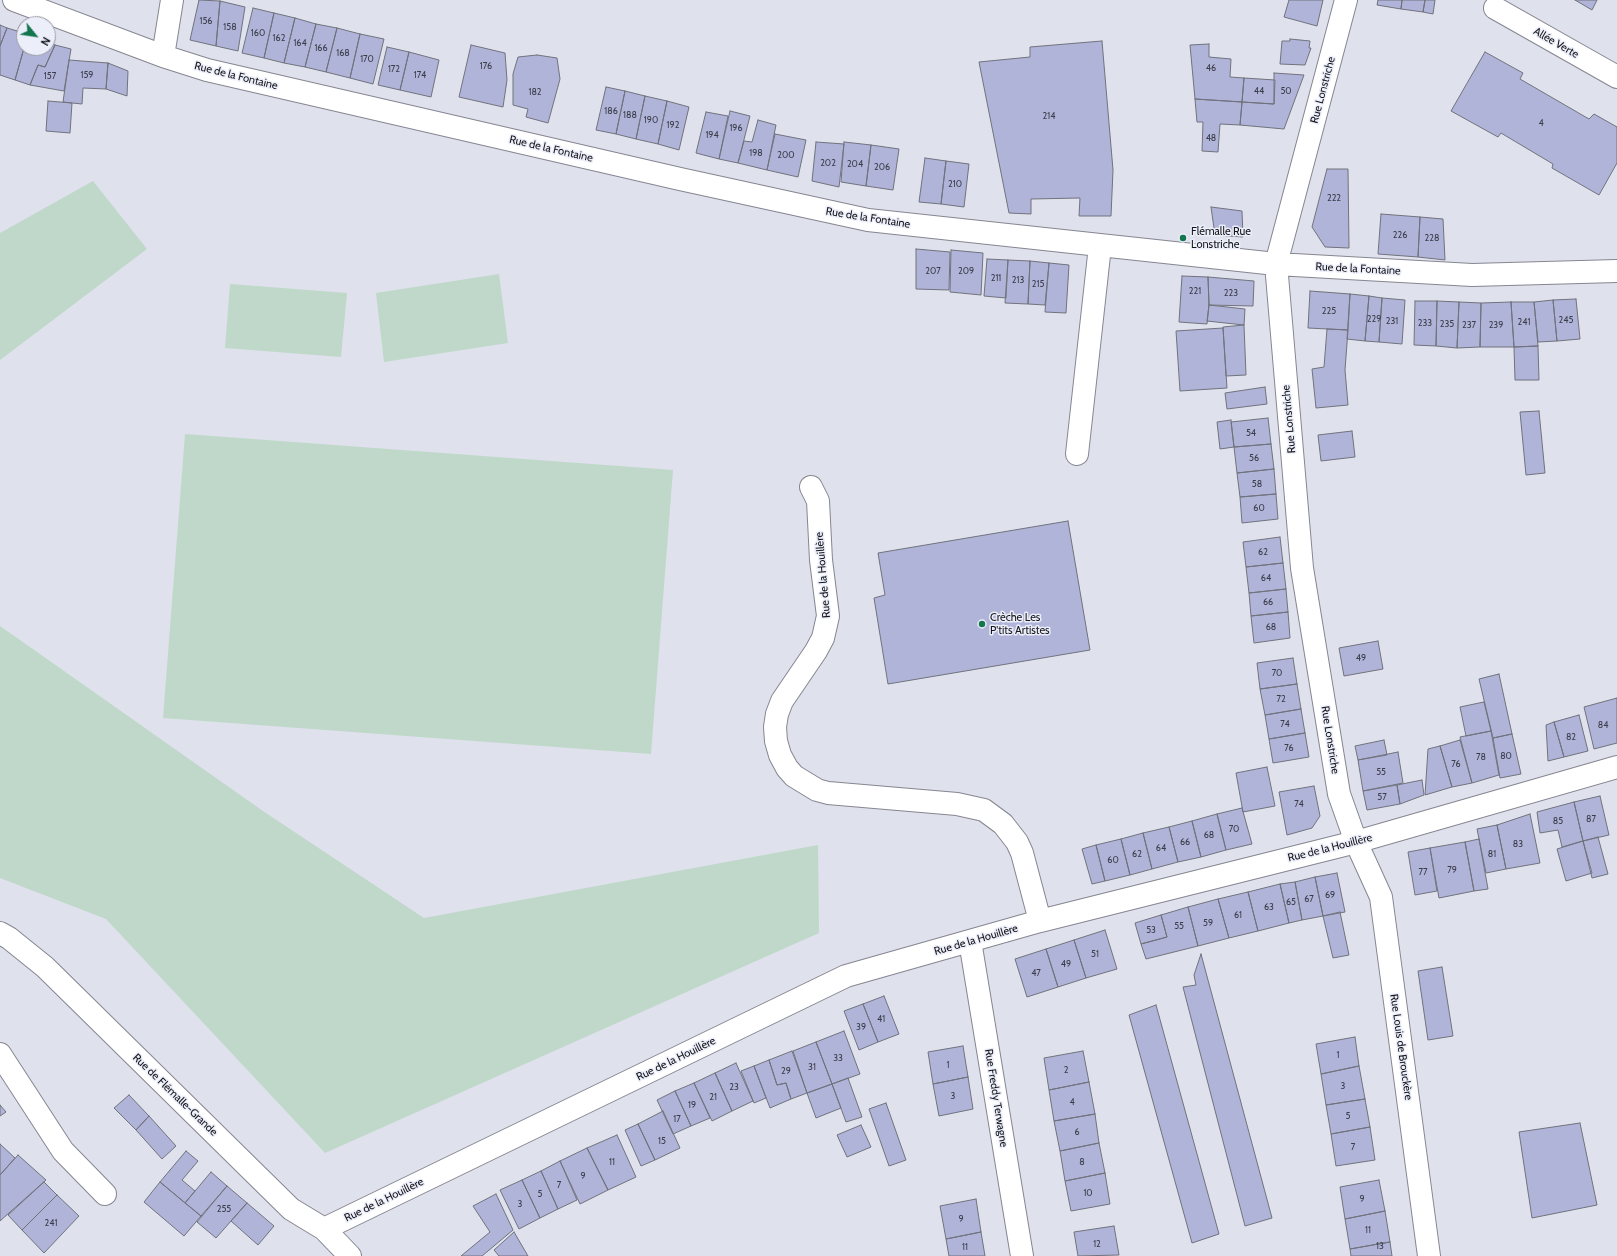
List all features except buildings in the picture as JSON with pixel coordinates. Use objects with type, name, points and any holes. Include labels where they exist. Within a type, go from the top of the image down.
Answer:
[{"type":"street","name":"Rue de la Fontaine","points":[[14,0],[163,56],[207,70],[817,210],[868,220],[1276,264],[1472,275],[1617,271]]},
{"type":"street","points":[[163,56],[172,0]]},
{"type":"street","name":"Rue Lonstriche","points":[[1346,0],[1276,264],[1302,568],[1339,794],[1356,842]]},
{"type":"street","name":"Allée Verte","points":[[1495,8],[1617,77]]},
{"type":"street","points":[[1077,454],[1100,246]]},
{"type":"street","name":"Rue de la Houillère","points":[[811,487],[818,501],[821,560],[828,616],[823,638],[816,651],[782,701],[775,728],[776,741],[780,755],[787,768],[794,776],[816,790],[828,793],[957,804],[984,810],[1003,824],[1017,842],[1022,853],[1040,921]]},
{"type":"street","name":"Rue de la Houillère","points":[[324,1229],[846,976],[936,952],[1040,921],[1356,842],[1617,767]]},
{"type":"street","name":"Rue Louis de Brouckère","points":[[1356,842],[1380,897],[1429,1256]]},
{"type":"street","name":"Rue Freddy Terwagne","points":[[970,941],[1022,1256]]},
{"type":"street","name":"Rue de Flémalle-Grande","points":[[3,942],[45,967],[291,1209],[324,1229],[350,1256]]},
{"type":"street","points":[[0,1054],[63,1152],[105,1194]]},
{"type":"green space","points":[[93,181],[147,249],[0,360],[0,233]]},
{"type":"green space","points":[[499,274],[508,343],[384,362],[376,293]]},
{"type":"green space","points":[[230,284],[347,293],[341,357],[225,348]]},
{"type":"green space","points":[[185,434],[673,470],[651,754],[163,718]]},
{"type":"green space","points":[[0,626],[263,811],[424,918],[818,845],[819,933],[325,1153],[106,919],[0,878]]},
{"type":"place","name":"Flémalle Rue Lonstriche","points":[[1183,238]]},
{"type":"place","name":"Crèche Les P'tits Artistes","points":[[982,624]]}]
